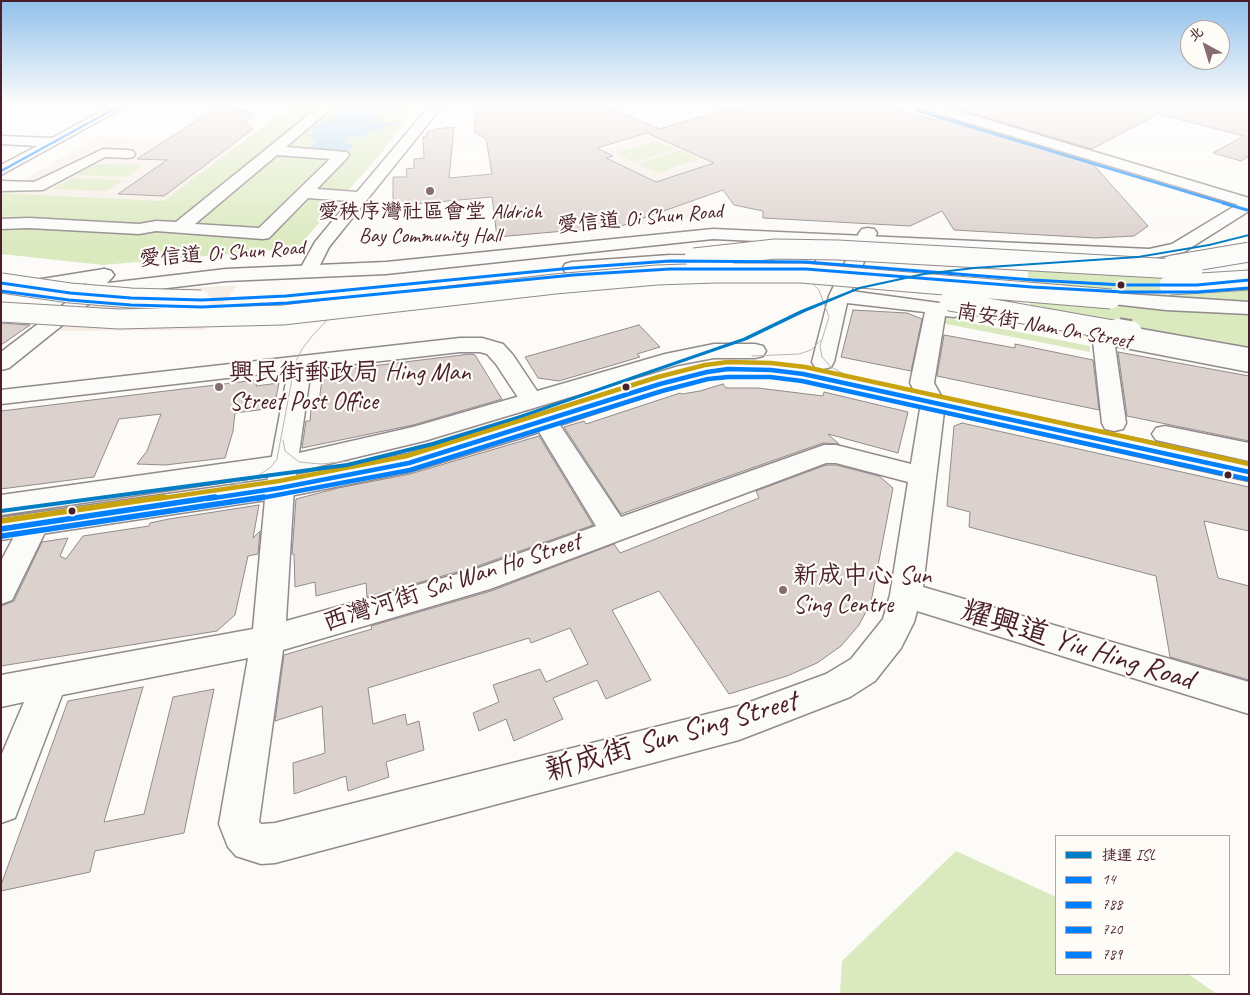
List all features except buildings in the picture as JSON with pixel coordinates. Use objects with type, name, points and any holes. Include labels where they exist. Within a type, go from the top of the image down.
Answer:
[{"type":"main road","points":[[1,171],[39,150]]},
{"type":"main road","points":[[309,266],[321,246],[400,150]]},
{"type":"main road","points":[[1084,150],[1244,196]]},
{"type":"main road","points":[[1093,150],[1244,196]]},
{"type":"main road","points":[[1,224],[29,223],[139,229],[156,226],[263,234],[342,155],[276,151],[181,227]]},
{"type":"main road","points":[[1,186],[37,187],[103,153],[128,154]]},
{"type":"main road","points":[[303,193],[361,197]]},
{"type":"main road","name":"愛信道 Oi Shun Road","points":[[98,283],[200,278],[309,266],[386,268],[697,235],[744,234],[866,237],[1149,254],[1178,248],[1244,196]]},
{"type":"main road","points":[[823,362],[839,296],[866,237]]},
{"type":"main road","points":[[1,283],[70,293],[130,298],[202,300],[286,296],[775,250],[838,250],[1193,270],[1249,270]]},
{"type":"main road","points":[[670,260],[861,261],[1048,270],[1104,270],[1165,266],[1249,252]]},
{"type":"main road","points":[[806,262],[1086,283],[1166,285],[1249,280]]},
{"type":"main road","points":[[716,273],[915,296],[1249,355]]},
{"type":"main road","points":[[1,312],[119,319],[283,314],[555,284],[657,275],[716,273],[801,273],[1166,304],[1249,308]]},
{"type":"main road","points":[[1,290],[98,283]]},
{"type":"main road","points":[[1,303],[35,300],[98,283]]},
{"type":"main road","points":[[1,363],[98,283]]},
{"type":"main road","points":[[1111,299],[1249,295]]},
{"type":"main road","name":"南安街 Nam On Street","points":[[839,296],[936,308],[1249,365]]},
{"type":"main road","name":"新成街 Sun Sing Street","points":[[268,640],[239,824],[242,833],[250,842],[261,844],[275,843],[739,723],[838,686],[863,670],[890,638],[898,622],[906,595],[922,476],[936,308]]},
{"type":"main road","points":[[1102,337],[1114,423]]},
{"type":"main road","points":[[1,397],[301,362],[460,345],[482,345],[495,349],[505,360],[614,530]]},
{"type":"main road","points":[[1,505],[409,463],[673,358],[714,351],[751,350],[823,362],[928,393],[1249,472]]},
{"type":"main road","points":[[268,640],[281,476],[301,362]]},
{"type":"main road","points":[[538,411],[706,372],[728,369],[771,370],[1114,423],[1249,452]]},
{"type":"main road","name":"西灣河街 Sai Wan Ho Street","points":[[1,691],[268,640],[479,580],[824,454],[836,454],[922,476]]},
{"type":"main road","points":[[1,529],[281,476]]},
{"type":"main road","points":[[1,591],[35,524]]},
{"type":"main road","name":"耀興道 Yiu Hing Road","points":[[906,595],[1249,698]]},
{"type":"main road","points":[[1,804],[49,683]]},
{"type":"shaded area","points":[[74,150],[232,150],[164,201],[1,193]]},
{"type":"shaded area","points":[[580,150],[764,150],[809,171],[695,194],[691,216],[684,220],[614,228]]},
{"type":"shaded area","points":[[237,285],[205,330],[58,331],[94,300],[162,290]]},
{"type":"green space","points":[[231,150],[383,150],[297,248],[103,265],[1,254],[1,193],[164,201]]},
{"type":"green space","points":[[624,150],[671,150],[634,162],[615,153]]},
{"type":"green space","points":[[679,150],[699,159],[657,173],[638,164]]},
{"type":"green space","points":[[95,164],[144,165],[127,177],[77,175]]},
{"type":"green space","points":[[72,178],[123,180],[106,191],[53,189]]},
{"type":"green space","points":[[1027,265],[1249,271],[1249,348],[1031,310]]},
{"type":"green space","points":[[942,317],[1090,346],[1090,352],[941,323]]},
{"type":"green space","points":[[956,851],[1055,897],[1055,975],[1189,975],[1217,994],[840,994],[842,961]]},
{"type":"tram line","points":[[228,487],[256,477],[271,467],[277,459],[295,363],[302,349],[313,335],[347,299],[729,262],[768,267],[810,281],[819,290],[829,317],[820,346],[822,357],[831,367],[846,375]]},
{"type":"tram line","points":[[752,356],[799,354],[811,350],[821,340]]},
{"type":"tram line","points":[[283,440],[285,451],[299,462],[321,464],[349,461]]},
{"type":"metro line","name":"ISL","points":[[1,511],[347,465],[433,444],[522,416],[745,339],[803,311],[859,288],[924,274],[974,268],[1138,257],[1209,245],[1249,235]]},
{"type":"transit line","name":"14","points":[[1,171],[38,150]]},
{"type":"transit line","name":"720","points":[[1049,150],[1247,210]]},
{"type":"transit line","name":"788","points":[[1,283],[70,293],[131,298],[202,300],[286,296],[572,268],[670,261],[806,262],[1033,280],[1123,285],[1197,285],[1249,280]]},
{"type":"transit line","name":"789","points":[[1,291],[69,300],[131,305],[202,307],[287,303],[573,275],[670,269],[806,269],[1032,287],[1123,292],[1197,292],[1249,288]]},
{"type":"transit line","points":[[1,521],[279,481],[407,456],[658,377],[705,365],[728,362],[771,363],[805,367],[1249,464]]},
{"type":"transit line","name":"14","points":[[1,529],[280,488],[409,463],[660,384],[707,372],[728,369],[771,370],[803,374],[1249,472]]},
{"type":"transit line","name":"720","points":[[2,536],[281,495],[410,470],[662,391],[708,379],[728,377],[770,377],[802,381],[1247,479]]},
{"type":"place","name":"愛秩序灣社區會堂 Aldrich Bay Community Hall","points":[[430,191]]},
{"type":"place","name":"興民街郵政局 Hing Man Street Post Office","points":[[219,387]]},
{"type":"place","name":"新成中心 Sun Sing Centre","points":[[783,590]]}]
